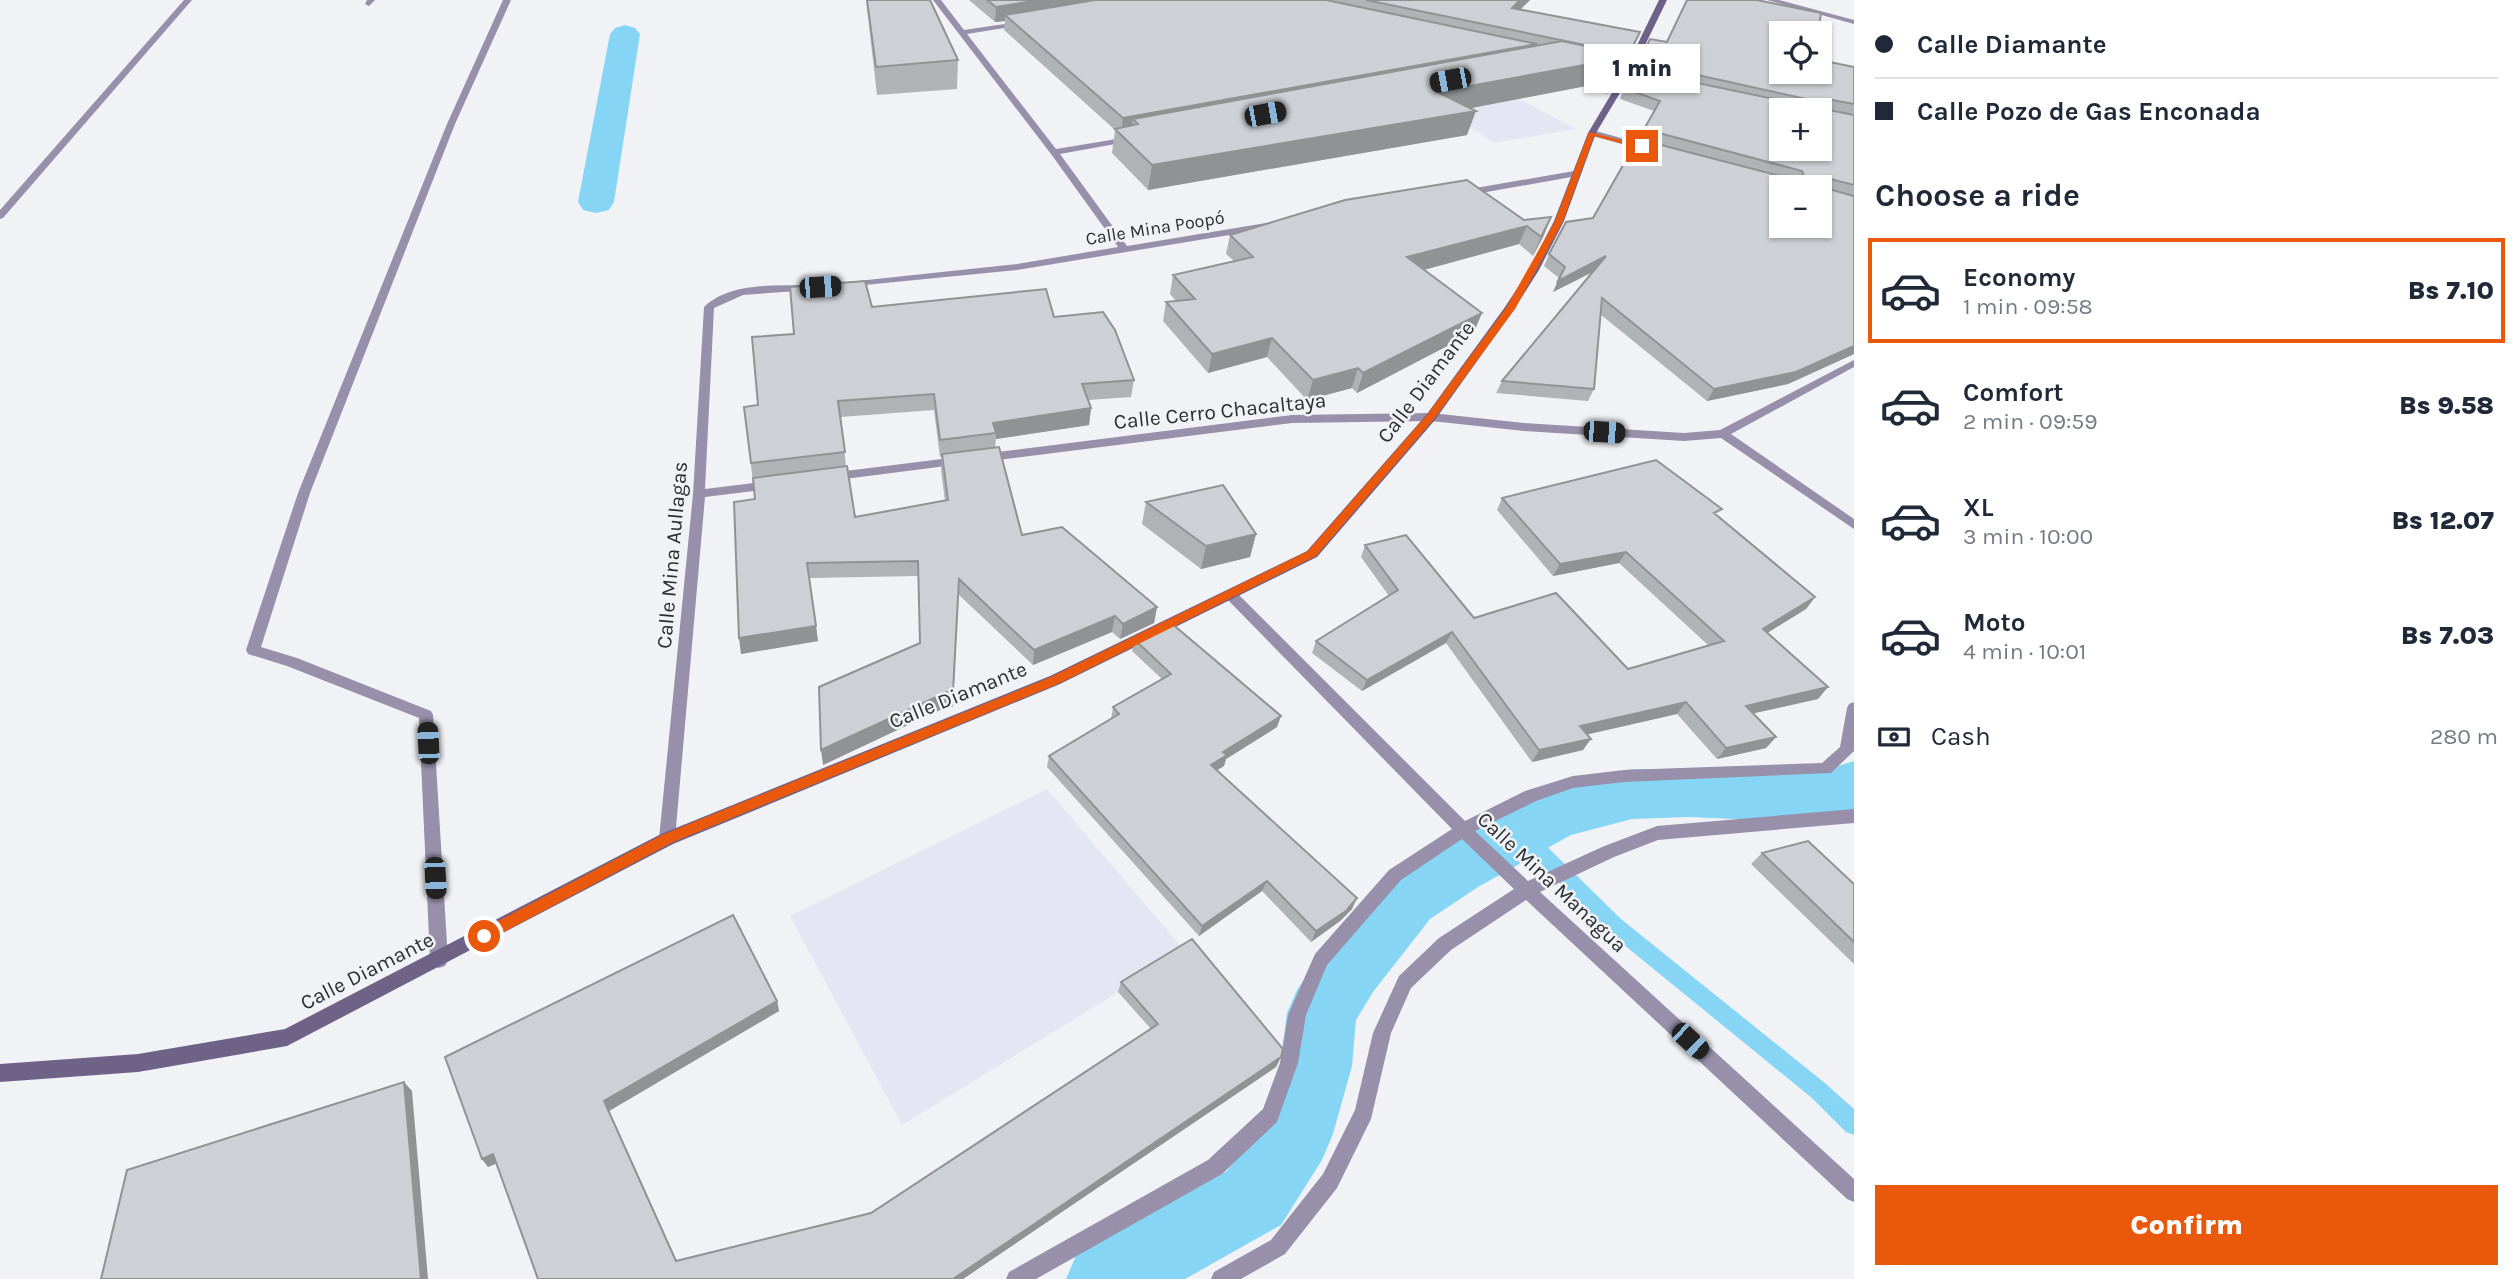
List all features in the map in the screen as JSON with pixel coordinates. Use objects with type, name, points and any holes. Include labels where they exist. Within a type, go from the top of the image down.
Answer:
[{"type":"street","points":[[1,214],[188,0]]},
{"type":"street","points":[[439,960],[426,715],[292,662],[253,650],[304,493],[451,124],[507,0]]},
{"type":"street","points":[[937,0],[1054,152],[1124,249]]},
{"type":"street","name":"Calle Diamante","points":[[0,1073],[138,1063],[287,1037],[667,839],[1055,680],[1312,554],[1431,417],[1510,309],[1559,221],[1574,174],[1592,133],[1626,76],[1663,0]]},
{"type":"street","points":[[1771,0],[1854,22]]},
{"type":"street","points":[[962,33],[1028,22]]},
{"type":"street","points":[[1614,73],[1639,78]]},
{"type":"street","points":[[1592,133],[1659,151]]},
{"type":"street","points":[[1054,152],[1149,135]]},
{"type":"street","points":[[1455,194],[1574,174]]},
{"type":"street","name":"Calle Mina Poopó","points":[[833,286],[1017,267],[1284,223]]},
{"type":"street","name":"Calle Mina Aullagas","points":[[667,839],[699,494],[709,307],[720,298],[738,293],[820,287]]},
{"type":"street","name":"Calle Cerro Chacaltaya","points":[[821,478],[1292,419],[1431,417],[1684,437],[1723,434],[1854,363]]},
{"type":"street","points":[[1723,434],[1854,525]]},
{"type":"street","points":[[699,494],[781,483]]},
{"type":"street","name":"Calle Mina Managua","points":[[1230,594],[1463,830],[1854,1192]]},
{"type":"street","points":[[1016,1279],[1215,1167],[1270,1115],[1289,1063],[1297,1015],[1321,960],[1395,875],[1463,830],[1531,796],[1573,782],[1625,776],[1826,769],[1847,750],[1854,708]]},
{"type":"street","points":[[1221,1279],[1278,1247],[1330,1181],[1364,1112],[1382,1033],[1405,982],[1445,944],[1527,890],[1608,852],[1657,833],[1854,816]]},
{"type":"shaded area","points":[[1499,88],[1576,129],[1494,143],[1428,98]]},
{"type":"shaded area","points":[[1047,789],[1185,951],[902,1125],[790,916]]},
{"type":"building","points":[[867,0],[930,0],[958,60],[876,67]]},
{"type":"building","points":[[987,0],[1040,0],[996,7]]},
{"type":"building","points":[[1095,0],[1326,0],[1537,44],[1123,118],[1005,15]]},
{"type":"building","points":[[1366,0],[1520,0],[1512,8],[1640,32],[1629,54]]},
{"type":"building","points":[[1687,0],[1757,0],[1821,13],[1820,21],[1769,21],[1769,84],[1832,84],[1832,62],[1854,67],[1854,104],[1832,98],[1801,98],[1639,62],[1650,39],[1667,42]]},
{"type":"building","points":[[1562,41],[1628,55],[1618,71],[1595,63],[1437,92],[1476,111],[1152,165],[1115,129],[1138,124],[1133,119]]},
{"type":"building","points":[[1635,70],[1769,98],[1769,161],[1832,161],[1832,111],[1854,115],[1854,185],[1832,179],[1832,175],[1804,175],[1802,171],[1644,129],[1660,101],[1624,88]]},
{"type":"building","points":[[1638,139],[1776,175],[1769,175],[1769,238],[1832,238],[1832,190],[1854,196],[1854,346],[1796,372],[1714,389],[1602,298],[1594,389],[1502,381],[1606,256],[1558,281],[1565,267],[1549,254],[1566,222],[1593,218]]},
{"type":"building","points":[[1467,180],[1524,220],[1551,217],[1541,237],[1527,226],[1407,257],[1482,313],[1363,373],[1358,368],[1313,380],[1272,338],[1212,354],[1166,302],[1195,299],[1173,275],[1253,257],[1230,235],[1345,200]]},
{"type":"building","points":[[865,281],[872,307],[1046,289],[1054,317],[1103,312],[1115,330],[1134,380],[1082,384],[1091,408],[993,423],[996,433],[940,440],[934,394],[838,401],[845,452],[751,463],[744,407],[758,405],[752,337],[794,334],[790,287]]},
{"type":"building","points":[[999,447],[1022,535],[1062,527],[1157,607],[1123,624],[1115,616],[1034,650],[959,579],[953,692],[947,692],[821,750],[819,687],[920,643],[918,561],[807,563],[816,626],[739,638],[734,502],[755,499],[753,478],[847,466],[855,517],[948,500],[942,454]]},
{"type":"building","points":[[1656,460],[1722,509],[1714,513],[1815,597],[1763,629],[1828,687],[1746,706],[1776,737],[1726,748],[1686,702],[1580,726],[1591,739],[1539,750],[1452,632],[1367,680],[1316,641],[1398,590],[1365,545],[1406,535],[1474,618],[1556,593],[1628,669],[1724,641],[1626,552],[1560,564],[1502,498]]},
{"type":"building","points":[[1223,485],[1256,534],[1206,546],[1146,502]]},
{"type":"building","points":[[1170,622],[1281,716],[1223,752],[1227,755],[1211,765],[1357,898],[1346,911],[1316,931],[1267,881],[1202,926],[1049,756],[1119,714],[1113,707],[1171,674],[1135,640]]},
{"type":"building","points":[[1808,841],[1854,884],[1854,942],[1762,853]]},
{"type":"building","points":[[733,915],[777,1001],[604,1101],[676,1261],[871,1213],[1158,1024],[1121,982],[1192,939],[1283,1049],[1281,1057],[953,1279],[538,1279],[493,1154],[482,1159],[445,1057]]},
{"type":"building","points":[[404,1082],[421,1279],[101,1279],[127,1170]]},
{"type":"waterway","points":[[596,202],[625,34]]},
{"type":"waterway","points":[[1106,1279],[1254,1198],[1296,1134],[1316,1066],[1322,1013],[1349,970],[1407,899],[1456,867],[1551,816],[1591,803],[1632,794],[1829,794],[1854,786]]},
{"type":"waterway","points":[[1521,832],[1614,925],[1819,1091],[1854,1124]]},
{"type":"route","points":[[484,936],[667,839],[1055,680],[1312,554],[1431,417],[1510,309],[1559,221],[1574,174],[1592,133],[1642,146]]}]
